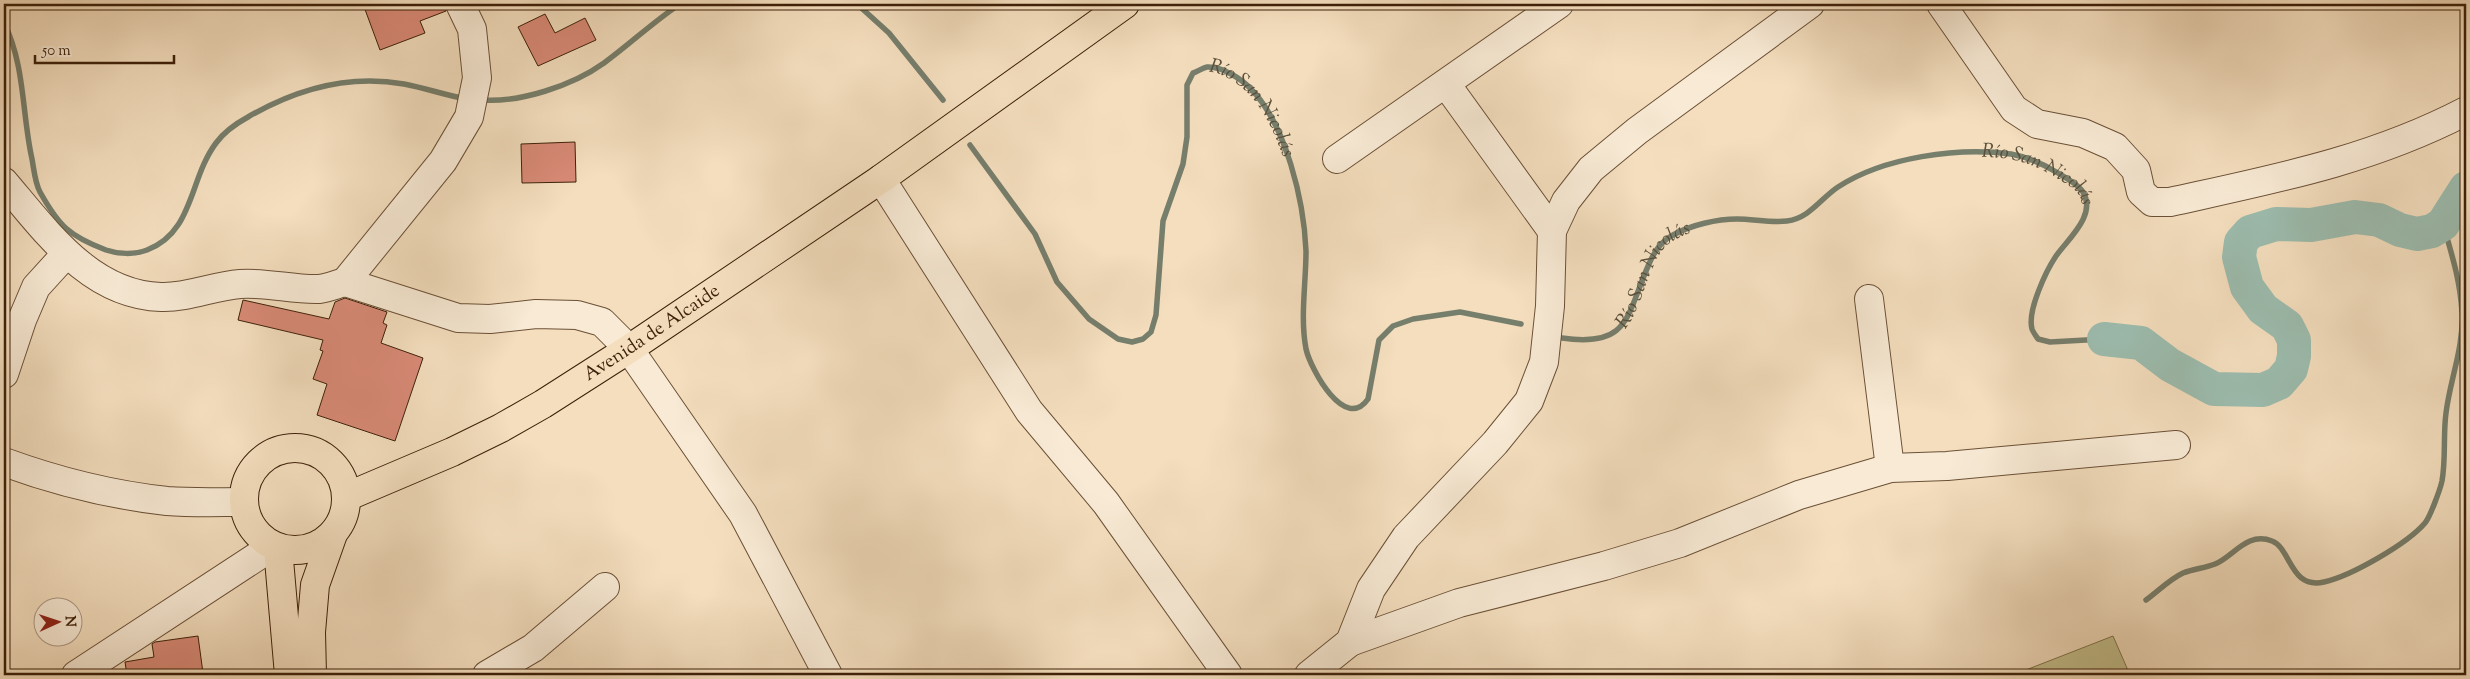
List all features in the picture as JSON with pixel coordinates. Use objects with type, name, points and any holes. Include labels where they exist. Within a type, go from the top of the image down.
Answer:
[{"type":"main road","name":"Avenida de Alcaide","points":[[346,497],[501,428],[629,349],[881,179],[1125,4]]},
{"type":"main road","points":[[312,675],[311,632],[315,585],[333,534],[344,516],[346,497],[341,477],[329,461],[312,450],[292,448],[273,452],[257,464],[246,482],[244,502],[252,528],[261,538],[275,547],[298,551],[317,546],[333,534]]},
{"type":"main road","points":[[275,547],[289,675]]},
{"type":"street","points":[[345,282],[443,161],[469,117],[477,78],[472,29],[460,4]]},
{"type":"street","points":[[1337,159],[1559,4]]},
{"type":"street","points":[[1350,642],[1371,589],[1406,537],[1496,444],[1529,402],[1544,362],[1550,306],[1552,232],[1566,201],[1591,169],[1637,131],[1810,4]]},
{"type":"street","points":[[1941,4],[2014,109],[2037,124],[2082,133],[2115,147],[2136,170],[2141,192],[2152,202],[2170,202],[2282,178],[2367,155],[2418,134],[2466,111]]},
{"type":"street","points":[[1446,84],[1552,232]]},
{"type":"street","points":[[881,179],[1029,411],[1106,503],[1228,675]]},
{"type":"street","points":[[4,182],[66,254],[85,269],[133,294],[162,297],[241,284],[272,284],[321,289],[345,282],[458,318],[490,319],[536,314],[577,315],[602,322],[629,349],[742,514],[828,675]]},
{"type":"street","points":[[4,374],[22,320],[36,287],[66,254]]},
{"type":"street","points":[[1869,299],[1890,468]]},
{"type":"street","points":[[1309,675],[1350,642],[1459,603],[1604,566],[1680,543],[1799,495],[1890,468],[1947,466],[2176,445]]},
{"type":"street","points":[[6,467],[80,486],[129,496],[169,501],[244,502]]},
{"type":"street","points":[[76,675],[275,547]]},
{"type":"street","points":[[487,675],[534,648],[605,587]]},
{"type":"shaded area","points":[[2113,636],[2130,675],[2013,675]]},
{"type":"building","points":[[363,4],[445,4],[446,11],[420,21],[425,33],[380,50]]},
{"type":"building","points":[[545,14],[555,33],[585,18],[596,40],[538,66],[518,27]]},
{"type":"building","points":[[575,142],[576,182],[522,183],[521,144]]},
{"type":"building","points":[[345,298],[387,312],[383,323],[387,325],[381,343],[423,358],[395,441],[317,415],[327,384],[313,379],[323,351],[320,350],[323,340],[238,320],[243,300],[329,319],[335,302]]},
{"type":"building","points":[[198,636],[203,673],[127,675],[125,662],[154,657],[152,644],[155,642]]},
{"type":"waterway","points":[[481,100],[512,99],[528,96],[577,79],[604,63],[680,4]]},
{"type":"waterway","name":"Río San Nicolás","points":[[857,4],[889,33],[943,100]]},
{"type":"waterway","points":[[4,23],[16,55],[38,188],[59,222],[66,228],[93,245],[116,252],[142,252],[162,242],[174,231],[189,203],[207,157],[216,143],[231,128],[266,107],[323,86],[363,81],[404,84],[466,99]]},
{"type":"waterway","name":"Río San Nicolás","points":[[970,145],[1035,234],[1057,282],[1089,319],[1118,339],[1132,342],[1143,339],[1151,332],[1156,315],[1163,221],[1183,164],[1187,137],[1187,85],[1193,73],[1207,67],[1213,67],[1236,77],[1250,88],[1263,103],[1283,142],[1297,187],[1304,231],[1306,251],[1303,325],[1306,349],[1309,359],[1322,383],[1340,403],[1349,408],[1359,407],[1368,399],[1379,340],[1393,326],[1413,319],[1460,312],[1521,324]]},
{"type":"waterway","name":"Río San Nicolás","points":[[1562,338],[1585,340],[1601,338],[1614,332],[1623,324],[1656,251],[1665,240],[1680,231],[1704,223],[1721,220],[1787,221],[1795,219],[1809,212],[1838,187],[1877,168],[1945,153],[1990,152],[2011,154],[2029,159],[2068,179],[2083,192],[2086,201],[2084,218],[2047,271],[2032,312],[2032,329],[2038,339],[2050,342],[2104,339]]},
{"type":"waterway","name":"Río San Nicolás","points":[[2104,339],[2141,343],[2170,365],[2214,389],[2263,390],[2279,383],[2291,369],[2294,356],[2294,340],[2287,326],[2263,309],[2247,287],[2239,257],[2241,242],[2250,232],[2276,224],[2311,225],[2355,217],[2379,220],[2400,230],[2417,234],[2432,231],[2443,224],[2466,188]]},
{"type":"waterway","points":[[2146,600],[2178,576],[2222,561],[2241,546],[2255,539],[2272,541],[2278,545],[2292,567],[2304,580],[2313,583],[2335,579],[2378,558],[2405,540],[2425,523],[2435,503],[2442,481],[2446,413],[2459,351],[2462,325],[2461,300],[2457,278],[2443,224]]}]
